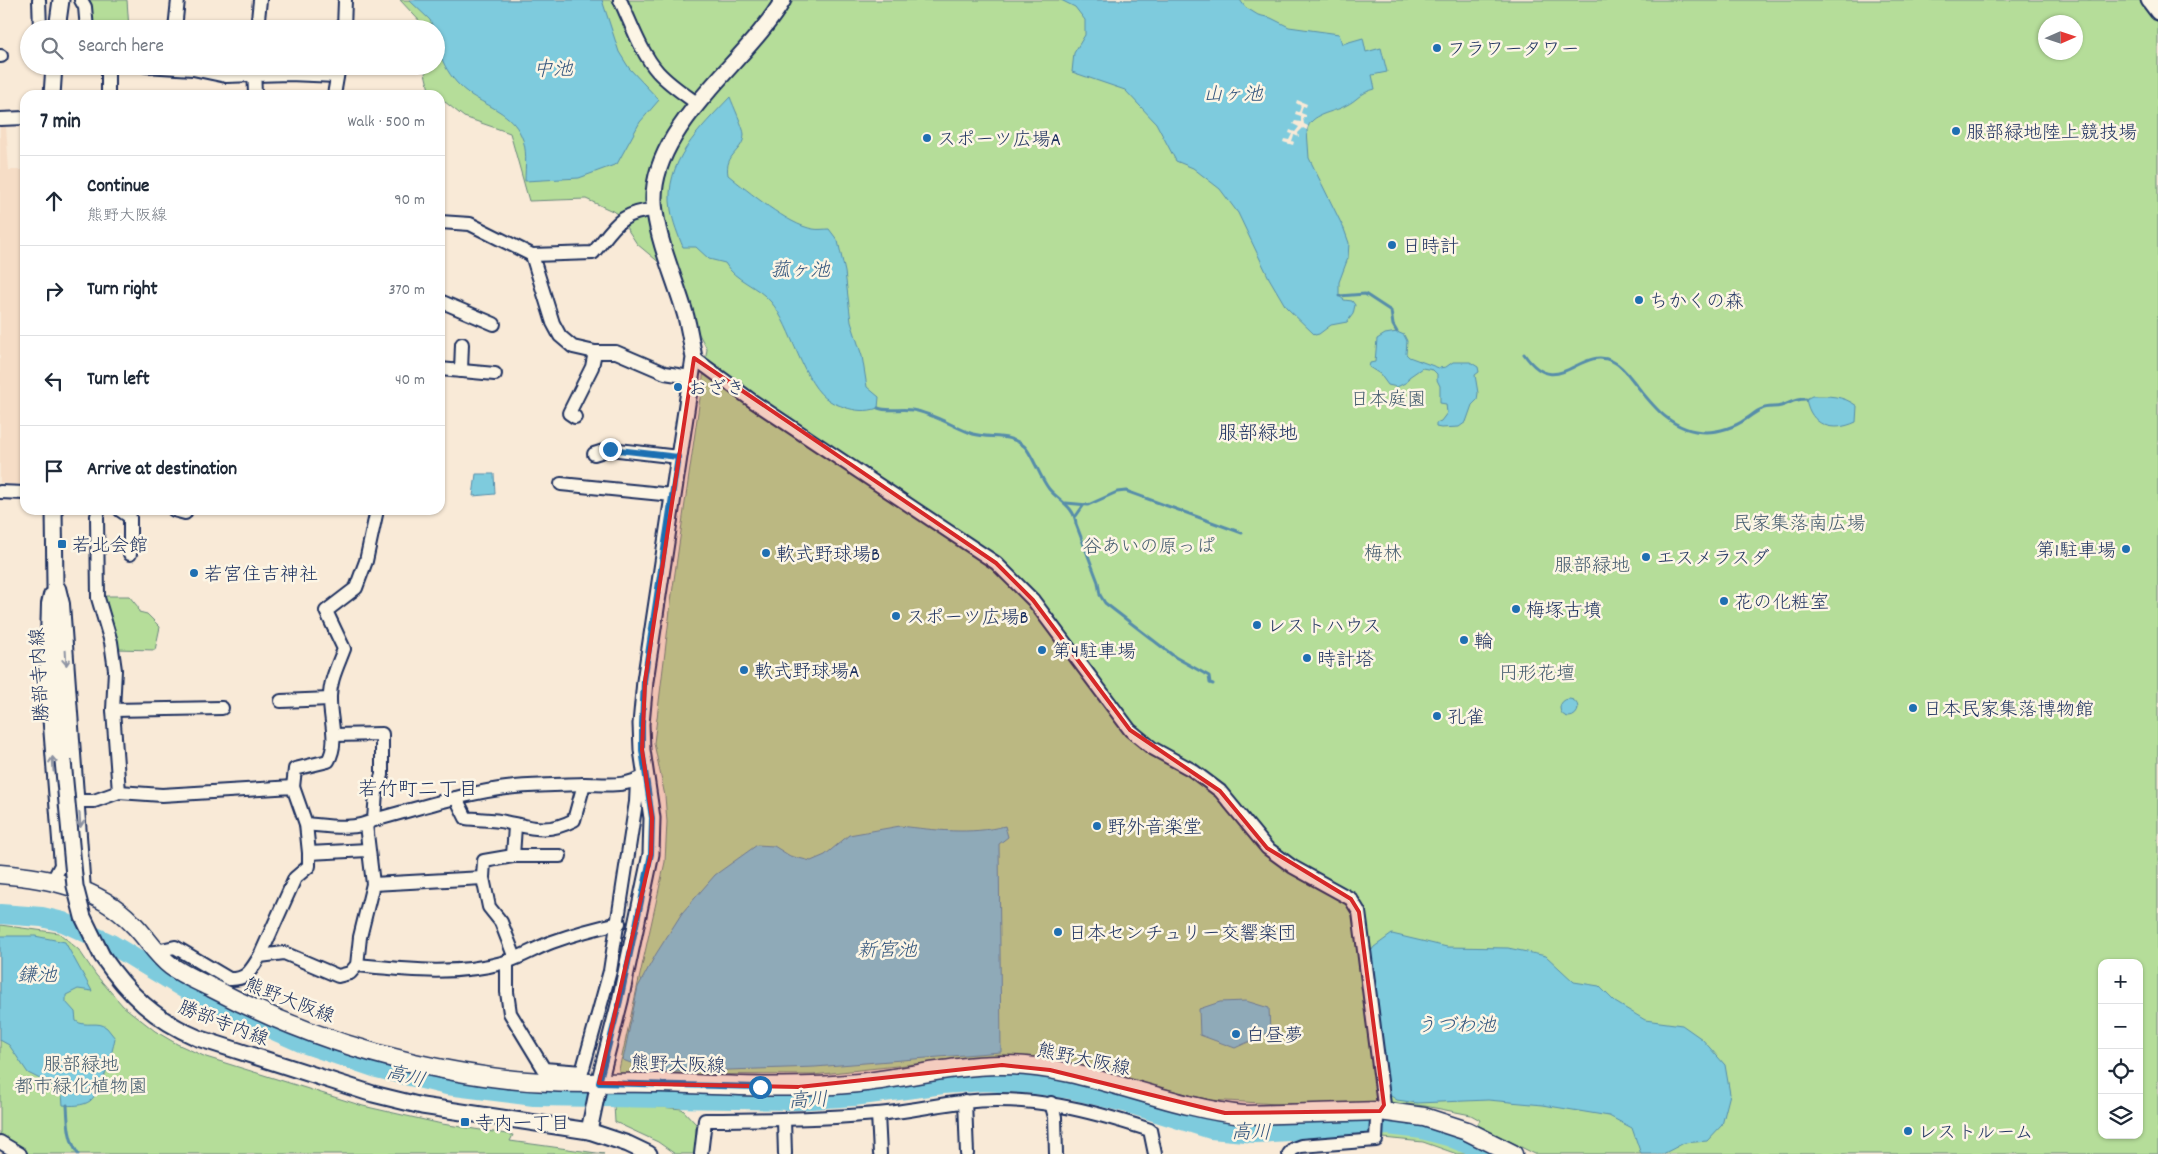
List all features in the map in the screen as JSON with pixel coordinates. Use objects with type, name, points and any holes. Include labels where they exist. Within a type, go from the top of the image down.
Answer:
[{"type":"main road","name":"熊野大阪線","points":[[0,874],[53,880],[84,890],[103,900],[125,915],[170,965],[249,1008],[297,1027],[373,1052],[470,1074],[522,1081],[799,1087],[860,1083],[931,1071],[1002,1065],[1050,1070],[1132,1089],[1197,1109],[1225,1113],[1378,1120],[1424,1117],[1467,1131],[1513,1154]]},
{"type":"street","points":[[39,0],[40,20]]},
{"type":"street","points":[[59,20],[60,0]]},
{"type":"street","points":[[81,0],[86,7],[87,20]]},
{"type":"street","points":[[176,20],[178,0]]},
{"type":"street","points":[[258,20],[260,0]]},
{"type":"street","points":[[344,20],[345,0]]},
{"type":"street","points":[[620,0],[644,49],[657,70],[671,84],[698,104]]},
{"type":"street","points":[[560,856],[513,856],[484,861],[483,878],[489,907],[501,922],[511,960],[507,992],[510,1013],[544,1069],[582,1072],[603,995],[618,923],[641,778],[644,681],[694,358],[685,311],[664,251],[654,210],[655,179],[665,151],[698,104],[771,20],[783,0]]},
{"type":"street","points":[[2149,0],[2158,12]]},
{"type":"street","points":[[52,90],[53,75]]},
{"type":"street","points":[[108,75],[108,90]]},
{"type":"street","points":[[254,75],[255,90]]},
{"type":"street","points":[[335,90],[337,75]]},
{"type":"street","points":[[0,119],[20,118]]},
{"type":"street","points":[[445,222],[470,224],[532,255],[594,253],[622,218],[637,211],[654,210]]},
{"type":"street","points":[[532,255],[553,322],[560,336],[573,347],[595,352],[616,352],[665,372],[690,377]]},
{"type":"street","points":[[445,303],[494,324]]},
{"type":"street","points":[[461,371],[462,344]]},
{"type":"street","points":[[575,417],[569,413],[592,367],[595,352]]},
{"type":"street","points":[[694,358],[713,376],[752,405],[966,547],[992,567],[1030,602],[1127,732],[1151,752],[1189,773],[1218,795],[1264,851],[1291,870],[1348,902],[1355,913],[1378,1120],[1376,1140],[1302,1146],[1293,1149],[1289,1154]]},
{"type":"street","points":[[445,369],[495,374]]},
{"type":"street","points":[[594,454],[610,449],[678,457]]},
{"type":"street","points":[[561,484],[672,495]]},
{"type":"street","points":[[0,492],[20,493]]},
{"type":"street","name":"勝部寺内線","points":[[54,515],[56,660],[75,886],[83,916],[102,956],[120,981],[143,1006],[170,1024],[198,1038],[373,1094],[422,1106],[589,1131],[628,1144],[649,1154]]},
{"type":"street","points":[[98,515],[98,598],[111,642],[115,670],[113,710],[119,792]]},
{"type":"street","points":[[127,515],[130,517],[130,554]]},
{"type":"street","points":[[156,951],[174,947],[229,979],[239,980],[248,975],[260,956],[295,878],[309,866],[310,852],[306,824],[294,787],[295,770],[328,761],[333,753],[334,735],[330,699],[332,678],[344,648],[326,611],[356,588],[366,561],[376,515]]},
{"type":"street","points":[[56,576],[63,604],[84,890]]},
{"type":"street","points":[[53,880],[61,865],[46,675],[48,604],[56,576]]},
{"type":"street","points":[[281,701],[330,699]]},
{"type":"street","points":[[113,710],[222,708]]},
{"type":"street","points":[[260,956],[284,953],[338,976],[350,973],[357,965],[360,937],[373,884],[368,850],[370,823],[376,792],[382,775],[382,734],[334,735]]},
{"type":"street","points":[[306,824],[337,827],[370,823],[456,798],[514,788],[584,784],[622,785],[641,778]]},
{"type":"street","points":[[589,1131],[620,1001],[651,854],[652,818],[641,778]]},
{"type":"street","points":[[456,798],[466,818],[506,822],[515,826],[546,830],[562,827],[574,820],[584,784]]},
{"type":"street","points":[[78,801],[94,801],[119,792],[162,795],[294,787]]},
{"type":"street","points":[[513,856],[515,826]]},
{"type":"street","points":[[310,852],[368,850]]},
{"type":"street","points":[[373,884],[483,878]]},
{"type":"street","points":[[357,965],[438,972],[468,969],[511,960],[559,940],[591,929],[618,923]]},
{"type":"street","points":[[603,995],[620,1001]]},
{"type":"street","points":[[702,1154],[705,1120],[784,1120],[878,1114],[965,1101],[1000,1100],[1051,1104],[1114,1118],[1150,1130],[1155,1154]]},
{"type":"street","points":[[965,1101],[967,1154]]},
{"type":"street","points":[[1051,1104],[1054,1117],[1056,1154]]},
{"type":"street","points":[[878,1114],[880,1154]]},
{"type":"street","points":[[784,1120],[785,1154]]},
{"type":"street","points":[[0,1142],[20,1154]]},
{"type":"highlighted area","points":[[694,358],[996,563],[1033,600],[1130,730],[1220,791],[1267,848],[1351,899],[1359,912],[1384,1105],[1380,1111],[1225,1113],[1050,1070],[1002,1065],[799,1087],[599,1083],[651,854],[652,818],[642,750],[645,681]]},
{"type":"shaded area","points":[[0,126],[6,126],[9,170],[20,170],[20,485],[0,483]]},
{"type":"green space","points":[[85,0],[127,0],[128,20],[88,20]]},
{"type":"green space","name":"服部緑地","points":[[400,0],[2150,0],[2158,12],[2158,1154],[1535,1154],[1477,1125],[1480,1120],[1471,1115],[1425,1106],[1396,1103],[1278,1104],[1209,1100],[1065,1063],[999,1055],[813,1075],[618,1074],[665,862],[667,822],[665,796],[654,743],[672,594],[707,349],[661,264],[637,244],[617,213],[586,199],[529,201],[510,133],[464,117],[445,102],[445,90],[429,90],[425,75],[445,75],[445,20],[419,20]]},
{"type":"green space","points":[[102,596],[129,596],[138,607],[139,612],[147,614],[160,627],[155,650],[116,649]]},
{"type":"green space","name":"服部緑地 都市緑化植物園","points":[[0,925],[59,933],[79,950],[96,975],[123,1006],[155,1031],[177,1044],[206,1057],[363,1106],[442,1124],[513,1135],[510,1141],[604,1154],[29,1154],[0,1136]]},
{"type":"green space","points":[[627,1104],[682,1109],[696,1124],[695,1154],[675,1154],[658,1142],[615,1122],[614,1105]]},
{"type":"green space","points":[[1383,1129],[1422,1132],[1447,1139],[1484,1154],[1457,1154],[1423,1142],[1383,1138]]},
{"type":"water","name":"中池","points":[[409,0],[602,0],[619,52],[629,68],[659,100],[640,122],[617,164],[579,178],[525,181],[525,146],[517,127],[506,116],[471,95],[456,82],[445,66],[445,20],[430,20]]},
{"type":"water","name":"山ヶ池","points":[[1061,0],[1240,0],[1245,7],[1258,15],[1271,18],[1289,27],[1339,34],[1342,44],[1363,38],[1366,52],[1381,48],[1387,72],[1372,75],[1375,89],[1345,106],[1313,120],[1307,130],[1309,158],[1349,243],[1348,258],[1339,282],[1339,296],[1344,300],[1352,301],[1355,305],[1353,314],[1347,322],[1331,325],[1315,335],[1286,307],[1269,278],[1238,213],[1220,189],[1193,168],[1176,161],[1156,123],[1125,90],[1072,72],[1074,53],[1085,35],[1085,20],[1075,7]]},
{"type":"water","name":"菰ヶ池","points":[[730,97],[744,134],[741,145],[729,162],[728,175],[780,214],[803,226],[815,229],[829,229],[838,241],[845,272],[851,322],[862,356],[867,387],[879,397],[878,408],[857,410],[833,403],[812,383],[785,325],[766,296],[741,279],[725,263],[709,259],[696,247],[683,247],[671,210],[670,193],[673,177],[678,162],[686,148],[707,121]]},
{"type":"water","points":[[1397,332],[1404,335],[1407,341],[1406,354],[1409,357],[1439,368],[1446,367],[1453,362],[1470,362],[1478,367],[1479,372],[1475,375],[1478,393],[1477,400],[1472,405],[1466,422],[1459,427],[1436,427],[1436,423],[1441,421],[1447,413],[1446,404],[1440,403],[1440,386],[1437,374],[1433,370],[1422,368],[1409,377],[1407,382],[1397,387],[1388,385],[1380,374],[1369,367],[1370,363],[1375,362],[1377,339],[1385,334]]},
{"type":"water","points":[[1812,396],[1835,397],[1851,402],[1857,406],[1856,422],[1839,427],[1824,425],[1813,416],[1809,408],[1806,399]]},
{"type":"water","points":[[476,474],[494,474],[495,494],[473,496]]},
{"type":"water","points":[[1569,699],[1575,702],[1578,708],[1575,714],[1569,717],[1563,714],[1560,708],[1563,702]]},
{"type":"water","name":"新宮池","points":[[900,826],[966,831],[1005,826],[1008,837],[999,844],[1001,1052],[815,1067],[642,1073],[636,1065],[623,1060],[638,987],[682,913],[715,875],[757,845],[774,846],[790,856],[811,861],[825,855],[849,835]]},
{"type":"water","name":"うづわ池","points":[[1392,934],[1447,947],[1508,948],[1546,956],[1574,982],[1599,986],[1615,1002],[1645,1020],[1682,1025],[1702,1039],[1725,1065],[1730,1094],[1722,1125],[1707,1141],[1684,1143],[1663,1154],[1641,1154],[1632,1128],[1609,1116],[1543,1105],[1488,1100],[1417,1103],[1397,1100],[1388,1094],[1369,954],[1374,947]]},
{"type":"water","name":"鎌池","points":[[0,936],[35,936],[65,942],[92,991],[78,989],[66,995],[66,1002],[75,1012],[76,1021],[84,1024],[104,1026],[115,1038],[99,1089],[87,1103],[70,1106],[63,1105],[62,1094],[50,1084],[28,1073],[9,1045],[0,1040]]},
{"type":"water","points":[[1246,1001],[1269,1008],[1270,1032],[1235,1048],[1200,1035],[1199,1009],[1220,1002]]},
{"type":"pier","points":[[1297,100],[1307,104],[1306,107],[1303,106],[1301,113],[1306,115],[1306,117],[1303,117],[1304,124],[1308,126],[1307,130],[1303,128],[1298,133],[1299,137],[1294,135],[1293,145],[1283,142],[1284,139],[1289,140],[1292,134],[1289,133],[1290,130],[1295,132],[1299,127],[1293,124],[1295,121],[1301,122],[1301,116],[1295,114],[1296,111],[1299,112],[1301,106],[1296,103]]},
{"type":"waterway","points":[[1339,296],[1365,294],[1391,311],[1393,325],[1397,332]]},
{"type":"waterway","points":[[1524,354],[1536,367],[1547,373],[1558,373],[1568,370],[1589,360],[1600,358],[1612,361],[1624,370],[1648,400],[1664,416],[1673,423],[1694,431],[1711,432],[1727,428],[1742,422],[1764,408],[1779,407],[1795,400],[1806,399]]},
{"type":"waterway","points":[[878,408],[920,412],[973,434],[1012,439],[1024,446],[1049,489],[1073,513],[1098,582],[1100,595],[1105,603],[1175,657],[1209,676],[1210,683],[1213,684]]},
{"type":"waterway","points":[[1066,503],[1088,505],[1117,492],[1126,491],[1242,533]]},
{"type":"waterway","points":[[1076,516],[1083,506]]},
{"type":"waterway","name":"高川","points":[[0,914],[42,917],[63,922],[111,944],[195,995],[303,1043],[377,1068],[447,1085],[534,1096],[796,1100],[854,1096],[943,1084],[984,1081],[1035,1084],[1071,1089],[1128,1103],[1211,1129],[1256,1133],[1388,1125],[1422,1129],[1448,1136],[1492,1154]]},
{"type":"waterway","points":[[67,1105],[70,1137],[78,1154]]},
{"type":"place","name":"フラワータワー","points":[[1437,48]]},
{"type":"place","name":"服部緑地陸上競技場","points":[[1956,131]]},
{"type":"place","name":"スポーツ広場A","points":[[927,138]]},
{"type":"place","name":"日時計","points":[[1392,245]]},
{"type":"place","name":"ちかくの森","points":[[1639,300]]},
{"type":"place","name":"おざき","points":[[678,387]]},
{"type":"place","name":"若北会館","points":[[62,544]]},
{"type":"place","name":"第1駐車場","points":[[2126,549]]},
{"type":"place","name":"軟式野球場B","points":[[766,553]]},
{"type":"place","name":"エスメラスダ","points":[[1646,557]]},
{"type":"place","name":"若宮住吉神社","points":[[194,573]]},
{"type":"place","name":"花の化粧室","points":[[1724,601]]},
{"type":"place","name":"梅塚古墳","points":[[1516,609]]},
{"type":"place","name":"スポーツ広場B","points":[[896,616]]},
{"type":"place","name":"レストハウス","points":[[1257,625]]},
{"type":"place","name":"輪","points":[[1464,640]]},
{"type":"place","name":"第4駐車場","points":[[1042,650]]},
{"type":"place","name":"時計塔","points":[[1307,658]]},
{"type":"place","name":"軟式野球場A","points":[[744,670]]},
{"type":"place","name":"日本民家集落博物館","points":[[1913,708]]},
{"type":"place","name":"孔雀","points":[[1437,716]]},
{"type":"place","name":"野外音楽堂","points":[[1097,826]]},
{"type":"place","name":"日本センチュリー交響楽団","points":[[1058,932]]},
{"type":"place","name":"白昼夢","points":[[1236,1034]]},
{"type":"place","name":"寺内一丁目","points":[[465,1122]]},
{"type":"place","name":"レストルーム","points":[[1908,1131]]},
{"type":"district","name":"服部緑地","points":[[1258,432]]},
{"type":"district","name":"若竹町二丁目","points":[[418,788]]},
{"type":"route","points":[[610,449],[678,457],[644,681],[642,750],[650,792],[652,818],[651,854],[620,1001],[599,1083],[760,1087]]},
{"type":"park label","name":"日本庭園","points":[[1388,398]]},
{"type":"park label","name":"民家集落南広場","points":[[1799,522]]},
{"type":"park label","name":"谷あいの原っぱ","points":[[1149,545]]},
{"type":"park label","name":"梅林","points":[[1383,552]]},
{"type":"park label","name":"円形花壇","points":[[1537,672]]}]
